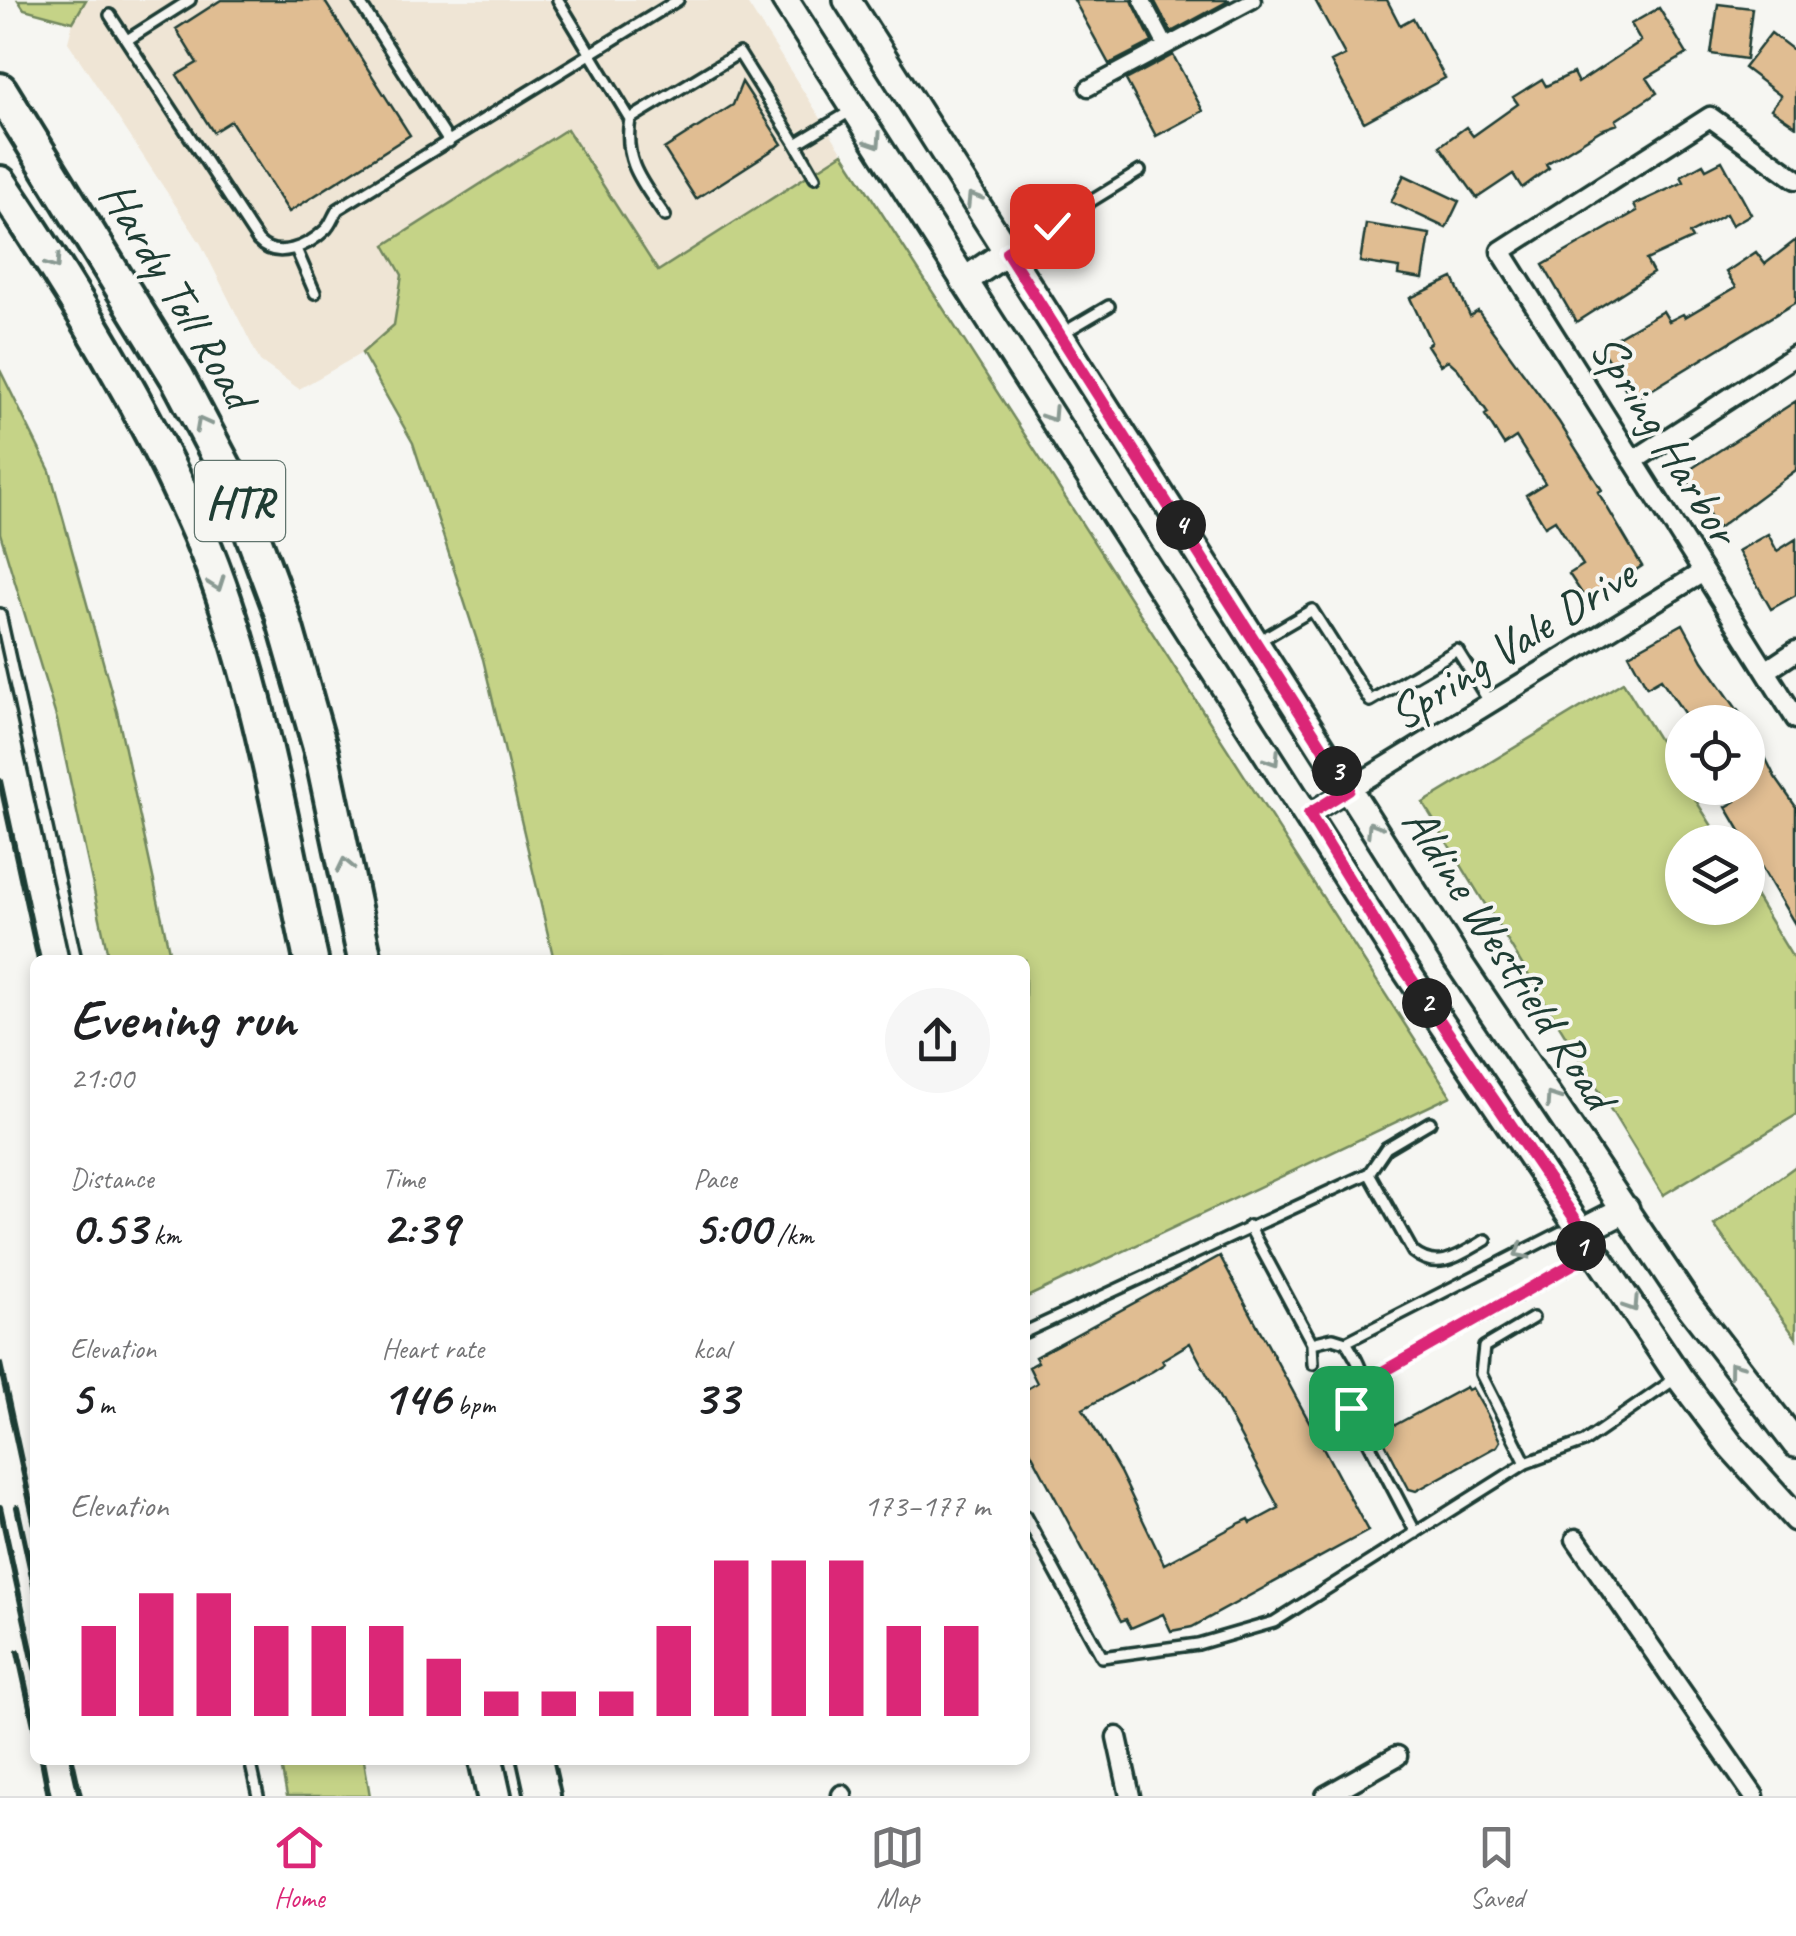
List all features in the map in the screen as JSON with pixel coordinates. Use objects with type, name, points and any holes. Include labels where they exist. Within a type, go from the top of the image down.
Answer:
[{"type":"highway","name":"Hardy Toll Road","points":[[0,90],[177,377],[234,485],[282,614],[321,751],[365,955]]},
{"type":"highway","name":"Hardy Toll Road","points":[[0,182],[76,297],[156,444],[199,534],[223,600],[268,760],[310,955]]},
{"type":"highway","points":[[487,1765],[494,1796]]},
{"type":"highway","points":[[536,1765],[543,1796]]},
{"type":"main road","name":"Aldine Westfield Road","points":[[785,0],[1309,814],[1397,958],[1679,1377],[1731,1446],[1796,1518]]},
{"type":"main road","name":"Aldine Westfield Road","points":[[851,1],[1457,960],[1698,1319],[1796,1444]]},
{"type":"main road","points":[[964,280],[1007,252]]},
{"type":"main road","points":[[1584,1232],[1626,1209]]},
{"type":"street","points":[[1142,0],[1166,46]]},
{"type":"street","points":[[1088,88],[1231,5],[1252,0]]},
{"type":"street","name":"Spring Harbor","points":[[1796,179],[1710,118],[1501,250],[1796,719]]},
{"type":"street","points":[[1633,461],[1796,356]]},
{"type":"street","name":"Spring Vale Drive","points":[[1309,814],[1703,572]]},
{"type":"street","points":[[1766,671],[1796,651]]},
{"type":"street","points":[[1576,1539],[1754,1796]]},
{"type":"street","points":[[1117,1738],[1130,1796]]},
{"type":"street","points":[[1326,1796],[1397,1756]]},
{"type":"lane","points":[[127,40],[190,0]]},
{"type":"lane","points":[[358,0],[449,142]]},
{"type":"lane","points":[[558,0],[630,119],[626,143],[636,174],[665,216]]},
{"type":"lane","points":[[110,15],[258,242],[273,250],[296,249],[326,230],[338,209],[678,0]]},
{"type":"lane","points":[[630,119],[739,54],[815,177]]},
{"type":"lane","points":[[796,144],[854,109]]},
{"type":"lane","points":[[1007,252],[1140,171]]},
{"type":"lane","points":[[296,249],[315,292]]},
{"type":"lane","points":[[1061,334],[1109,306]]},
{"type":"lane","points":[[1256,643],[1312,610],[1370,700],[1457,650],[1490,703]]},
{"type":"lane","points":[[0,614],[75,955]]},
{"type":"lane","points":[[1030,1330],[1369,1173],[1386,1148],[1430,1122]]},
{"type":"lane","points":[[1369,1173],[1413,1252],[1421,1258],[1446,1262],[1486,1240]]},
{"type":"lane","points":[[1249,1226],[1312,1343],[1313,1364]]},
{"type":"lane","points":[[1346,1342],[1561,1232],[1584,1232],[1578,1261],[1365,1382],[1351,1408]]},
{"type":"lane","points":[[1526,1463],[1481,1374],[1480,1361],[1484,1347],[1533,1318]]},
{"type":"lane","points":[[1312,1343],[1333,1338],[1346,1342],[1364,1370],[1365,1382]]},
{"type":"lane","points":[[1030,1525],[1102,1657],[1182,1647],[1259,1628],[1526,1463],[1584,1442],[1679,1377]]},
{"type":"lane","points":[[1330,1394],[1351,1408],[1416,1533]]},
{"type":"lane","points":[[251,1765],[258,1796]]},
{"type":"shaded area","points":[[86,0],[745,0],[843,153],[658,271],[386,246],[402,275],[394,325],[362,353],[299,389],[260,361],[201,244],[68,42],[73,22]]},
{"type":"green space","points":[[18,0],[86,0],[73,22],[24,9]]},
{"type":"green space","points":[[567,129],[658,271],[843,153],[1451,1096],[1030,1296],[1030,955],[553,955],[483,659],[413,443],[362,353],[394,325],[402,275],[385,245]]},
{"type":"green space","points":[[0,370],[50,471],[117,712],[170,955],[108,955],[57,720],[0,533]]},
{"type":"green space","points":[[1623,682],[1665,750],[1665,805],[1699,805],[1711,825],[1665,825],[1665,925],[1765,925],[1765,912],[1796,963],[1796,1115],[1663,1195],[1423,803]]},
{"type":"green space","points":[[1796,1166],[1796,1338],[1714,1225]]},
{"type":"green space","points":[[281,1765],[365,1765],[370,1796],[287,1796]]},
{"type":"building","points":[[221,0],[324,0],[410,135],[289,212],[231,121],[213,132],[177,75],[197,63],[176,29]]},
{"type":"building","points":[[1074,0],[1132,0],[1152,42],[1109,64]]},
{"type":"building","points":[[1154,0],[1230,0],[1171,32]]},
{"type":"building","points":[[1315,0],[1387,0],[1400,25],[1413,18],[1445,78],[1364,122],[1331,62],[1345,55]]},
{"type":"building","points":[[1718,4],[1752,8],[1746,59],[1711,54]]},
{"type":"building","points":[[1659,8],[1687,54],[1647,78],[1657,93],[1616,120],[1618,124],[1601,130],[1546,164],[1549,168],[1522,188],[1513,174],[1477,198],[1440,146],[1466,127],[1473,136],[1518,104],[1513,97],[1542,79],[1546,86],[1573,73],[1578,83],[1641,41],[1631,24]]},
{"type":"building","points":[[1771,33],[1796,52],[1796,126],[1771,109],[1781,96],[1744,68]]},
{"type":"building","points":[[1173,55],[1203,111],[1156,136],[1126,80]]},
{"type":"building","points":[[742,82],[782,144],[696,199],[664,149],[733,105]]},
{"type":"building","points":[[1722,161],[1751,214],[1732,225],[1726,214],[1689,234],[1692,239],[1646,260],[1653,273],[1576,322],[1543,265],[1637,211],[1634,205],[1684,182],[1681,176],[1703,164],[1706,169]]},
{"type":"building","points":[[1404,175],[1459,201],[1446,228],[1391,202]]},
{"type":"building","points":[[1366,224],[1430,234],[1423,279],[1398,275],[1399,268],[1360,262]]},
{"type":"building","points":[[1796,240],[1796,302],[1633,401],[1600,347],[1663,311],[1669,321],[1683,314],[1685,317],[1736,287],[1726,272],[1756,252],[1765,264]]},
{"type":"building","points":[[1453,278],[1470,316],[1478,311],[1559,422],[1602,490],[1598,492],[1642,566],[1587,601],[1569,574],[1583,565],[1555,520],[1545,526],[1526,495],[1545,483],[1516,437],[1504,445],[1458,369],[1448,360],[1440,365],[1427,345],[1431,342],[1410,298]]},
{"type":"building","points":[[1796,401],[1796,470],[1718,528],[1683,474]]},
{"type":"building","points":[[1768,534],[1777,551],[1796,539],[1796,595],[1771,609],[1738,551]]},
{"type":"building","points":[[1683,624],[1734,705],[1679,705],[1661,679],[1647,687],[1629,654]]},
{"type":"building","points":[[1765,757],[1796,807],[1796,926],[1765,873],[1765,825],[1737,825],[1726,807],[1765,805]]},
{"type":"building","points":[[1220,1256],[1368,1531],[1192,1627],[1171,1631],[1163,1614],[1131,1628],[1126,1619],[1121,1621],[1030,1450],[1030,1387],[1037,1383],[1030,1366],[1038,1362],[1035,1357]],"holes":[[[1190,1343],[1279,1508],[1251,1523],[1249,1519],[1240,1523],[1164,1564],[1120,1472],[1083,1409],[1153,1371],[1164,1364],[1162,1360]]]},
{"type":"building","points":[[1466,1387],[1472,1388],[1500,1441],[1416,1491],[1409,1489],[1382,1437],[1384,1431]]},
{"type":"railway","points":[[0,781],[38,955]]},
{"type":"railway","points":[[0,1364],[30,1502]]},
{"type":"railway","points":[[0,1507],[30,1645]]},
{"type":"railway","points":[[17,1507],[30,1567]]},
{"type":"railway","points":[[18,1652],[30,1707]]},
{"type":"railway","points":[[43,1765],[49,1796]]},
{"type":"railway","points":[[73,1765],[80,1796]]},
{"type":"route","points":[[1052,226],[1007,252],[1349,789],[1309,814],[1397,958],[1584,1232],[1578,1261],[1365,1382],[1351,1408]]}]
